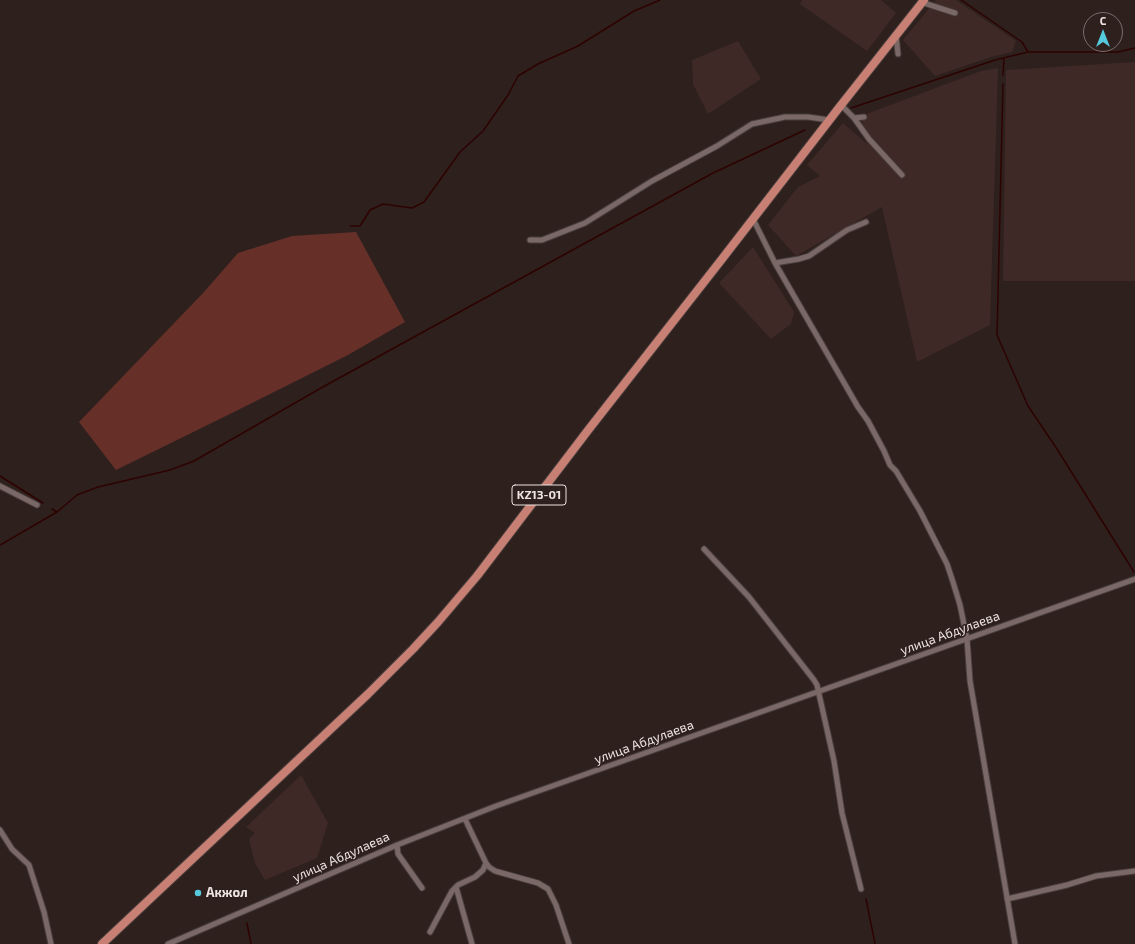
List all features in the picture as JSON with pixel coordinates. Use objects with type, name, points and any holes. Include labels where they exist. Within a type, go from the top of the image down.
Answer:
[{"type":"highway","name":"KZ13-01","points":[[102,944],[110,940],[368,694],[397,666],[438,622],[482,570],[840,105],[896,36],[922,1]]},
{"type":"street","points":[[922,1],[955,13]]},
{"type":"street","points":[[896,36],[898,54]]},
{"type":"street","points":[[840,105],[854,118],[869,139],[902,175]]},
{"type":"street","points":[[530,240],[542,240],[585,223],[652,181],[717,146],[752,124],[785,117],[808,117],[829,120]]},
{"type":"street","points":[[854,118],[864,117]]},
{"type":"street","points":[[753,219],[775,264],[858,407],[868,421],[890,465],[896,471],[920,510],[947,564],[960,605],[967,639],[970,680],[984,777],[1015,944]]},
{"type":"street","points":[[775,264],[810,256],[847,230],[866,222]]},
{"type":"street","points":[[0,486],[37,506]]},
{"type":"street","points":[[704,549],[749,597],[814,680],[818,691],[834,761],[842,813],[861,889]]},
{"type":"street","name":"улица Абдулаева","points":[[168,944],[397,845],[496,806],[1135,579]]},
{"type":"street","points":[[465,819],[489,867],[495,871],[538,883],[548,889],[556,905],[569,944]]},
{"type":"street","points":[[0,830],[12,849],[29,865],[44,912],[51,944]]},
{"type":"street","points":[[397,845],[398,854],[422,888]]},
{"type":"street","points":[[430,932],[447,898],[456,887],[475,877],[483,870],[486,863]]},
{"type":"street","points":[[1007,899],[1067,885],[1096,876],[1135,871]]},
{"type":"street","points":[[456,887],[472,944]]},
{"type":"shaded area","points":[[802,0],[881,0],[896,13],[867,51],[800,4]]},
{"type":"shaded area","points":[[936,0],[956,0],[1016,41],[1012,52],[991,57],[935,76],[903,40]]},
{"type":"shaded area","points":[[738,41],[761,79],[708,114],[693,84],[692,60]]},
{"type":"shaded area","points":[[1135,62],[1135,281],[1003,281],[1006,70]]},
{"type":"shaded area","points":[[998,68],[990,325],[917,362],[882,207],[796,256],[768,225],[798,187],[820,176],[807,165],[843,123],[867,144],[861,116],[981,71]]},
{"type":"shaded area","points":[[356,232],[405,322],[348,355],[116,470],[79,422],[204,292],[238,253],[292,236]]},
{"type":"shaded area","points":[[753,247],[794,312],[791,324],[771,339],[719,283]]},
{"type":"shaded area","points":[[301,775],[328,823],[317,858],[265,880],[255,863],[249,839],[255,833],[246,827]]},
{"type":"waterway","points":[[350,226],[360,226],[370,210],[383,204],[412,208],[424,202],[460,152],[483,131],[508,95],[518,76],[538,64],[578,46],[634,11],[660,0]]},
{"type":"waterway","points":[[961,0],[1022,42],[1028,52]]},
{"type":"waterway","points":[[851,108],[995,60],[1028,52],[1118,52],[1135,48]]},
{"type":"waterway","points":[[1003,75],[1004,58]]},
{"type":"waterway","points":[[1003,84],[997,335],[1028,406],[1057,449],[1134,572]]},
{"type":"waterway","points":[[0,545],[57,512],[77,495],[98,487],[170,470],[194,461],[321,388],[713,173],[805,130]]},
{"type":"waterway","points":[[0,476],[43,503]]},
{"type":"waterway","points":[[52,509],[57,512]]},
{"type":"waterway","points":[[866,899],[875,944]]},
{"type":"waterway","points":[[247,923],[251,944]]},
{"type":"place","name":"Акжол","points":[[198,893]]}]
